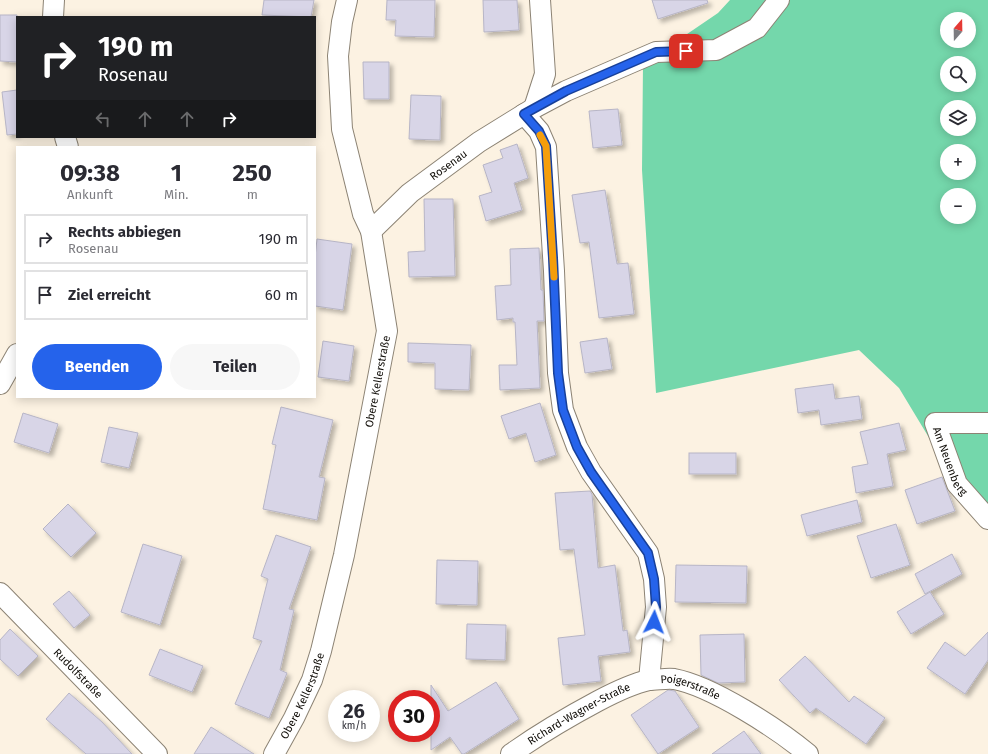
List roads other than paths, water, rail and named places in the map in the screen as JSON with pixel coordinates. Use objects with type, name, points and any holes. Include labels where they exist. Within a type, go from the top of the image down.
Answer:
[{"type":"street","points":[[53,16],[54,0]]},
{"type":"street","name":"Obere Kellerstraße","points":[[274,754],[294,718],[312,680],[321,651],[344,555],[387,331],[371,231],[363,214],[342,129],[338,56],[342,22],[347,0]]},
{"type":"street","points":[[529,111],[545,74],[540,0]]},
{"type":"street","name":"Rosenau","points":[[371,231],[410,193],[479,142],[529,111],[566,91],[656,52],[716,50],[757,28],[779,0]]},
{"type":"street","name":"Poigerstraße","points":[[529,111],[546,146],[558,373],[563,410],[577,447],[591,472],[648,553],[654,579],[656,607],[650,680],[674,679],[704,689],[736,706],[791,739],[808,754]]},
{"type":"street","points":[[0,384],[16,356]]},
{"type":"street","name":"Am Neuenberg","points":[[988,423],[935,423],[957,484],[988,519]]},
{"type":"street","name":"Rudolfstraße","points":[[0,593],[157,754]]},
{"type":"street","name":"Richard-Wagner-Straße","points":[[511,754],[542,732],[579,711],[633,684],[650,680]]}]
